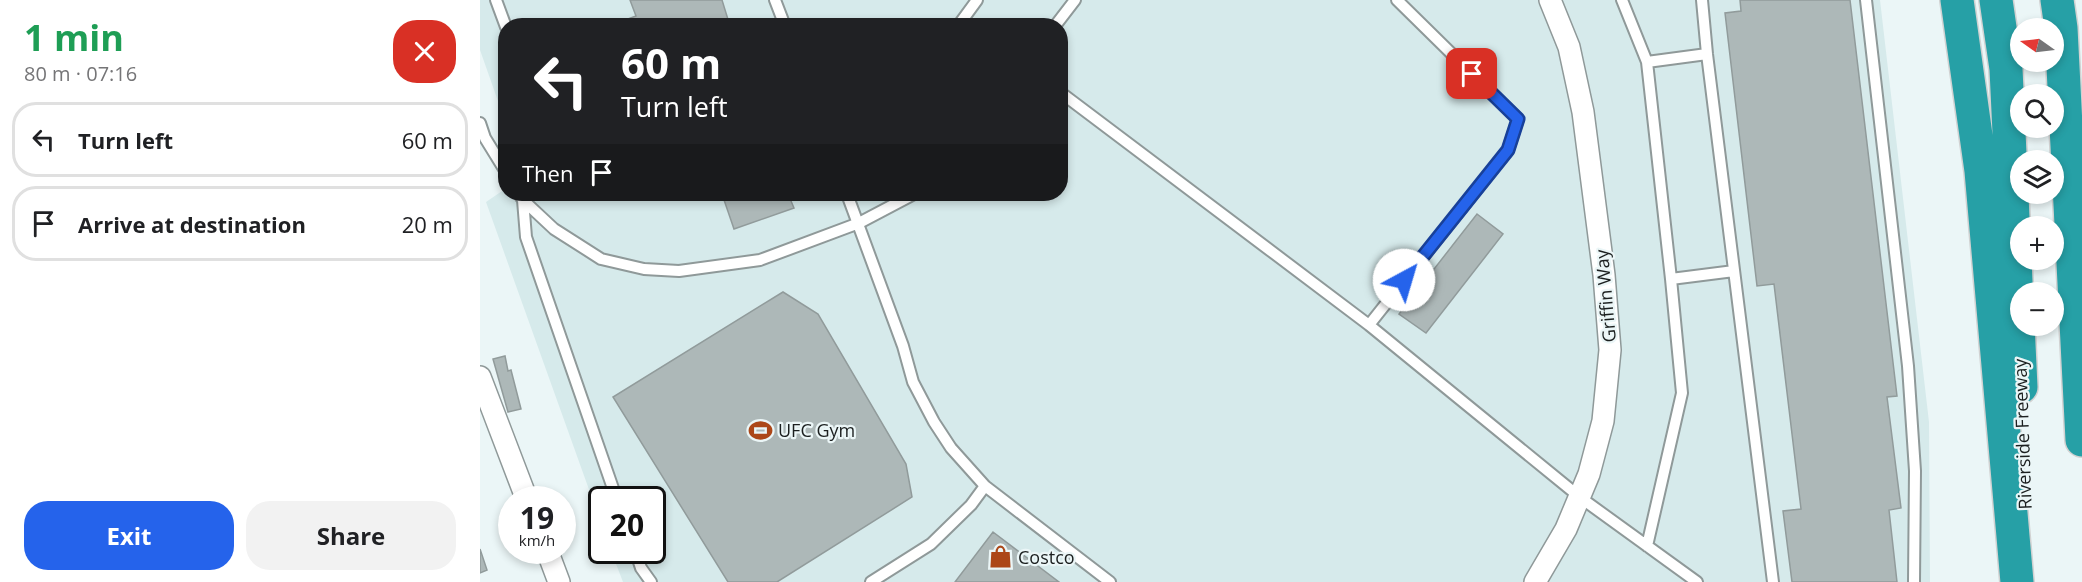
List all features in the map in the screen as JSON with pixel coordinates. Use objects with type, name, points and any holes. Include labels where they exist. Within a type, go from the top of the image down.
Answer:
[{"type":"highway","points":[[1957,0],[1981,171],[2017,582]]},
{"type":"highway","name":"Riverside Freeway","points":[[1996,0],[2006,69],[2008,105],[2024,452],[2025,582]]},
{"type":"highway","points":[[2061,9],[2082,440]]},
{"type":"street","name":"Griffin Way","points":[[1535,582],[1566,529],[1590,474],[1603,421],[1610,350],[1604,275],[1583,111],[1569,47],[1550,0]]},
{"type":"street","points":[[480,377],[522,486]]},
{"type":"street","points":[[552,564],[559,582]]},
{"type":"lane","points":[[496,0],[503,18]]},
{"type":"lane","points":[[775,0],[782,18]]},
{"type":"lane","points":[[967,18],[977,0]]},
{"type":"lane","points":[[1062,18],[1075,0]]},
{"type":"lane","points":[[1622,0],[1647,62],[1682,393],[1647,546]]},
{"type":"lane","points":[[1702,0],[1773,582]]},
{"type":"lane","points":[[1866,0],[1908,366],[1915,471],[1914,582]]},
{"type":"lane","points":[[1369,325],[1508,150],[1518,119],[1403,1]]},
{"type":"lane","points":[[1647,62],[1707,54]]},
{"type":"lane","points":[[1068,98],[1369,325],[1581,498],[1697,582]]},
{"type":"lane","points":[[480,123],[485,138],[498,153]]},
{"type":"lane","points":[[521,201],[525,237],[612,486]]},
{"type":"lane","points":[[525,201],[554,229],[601,259],[644,269],[678,271],[760,260],[859,223],[901,201]]},
{"type":"lane","points":[[851,201],[903,345],[913,382],[951,448],[985,486],[1110,582]]},
{"type":"lane","points":[[1671,279],[1734,271]]},
{"type":"lane","points":[[871,582],[931,544],[971,505],[985,486]]},
{"type":"lane","points":[[640,564],[651,582]]},
{"type":"shaded area","points":[[480,0],[1880,0],[1929,422],[1930,582],[623,582],[616,564],[666,564],[666,486],[588,487],[486,202],[498,194],[498,201],[1068,201],[1068,18],[498,18],[498,101],[480,50]]},
{"type":"building","points":[[630,0],[722,0],[728,18],[631,18],[636,16]]},
{"type":"building","points":[[1740,0],[1850,0],[1897,396],[1887,397],[1901,508],[1889,510],[1897,582],[1792,582],[1783,511],[1801,509],[1774,284],[1757,286],[1725,13],[1741,11]]},
{"type":"building","points":[[724,201],[791,201],[794,208],[734,229]]},
{"type":"building","points":[[1477,214],[1503,234],[1426,333],[1399,314]]},
{"type":"building","name":"UFC Gym","points":[[783,292],[818,314],[906,464],[912,497],[777,582],[728,582],[613,397]]},
{"type":"building","points":[[505,356],[521,409],[508,412],[493,359]]},
{"type":"building","name":"Costco","points":[[993,532],[1059,582],[955,582]]},
{"type":"building","points":[[480,549],[487,570],[480,573]]},
{"type":"place","name":"UFC Gym","points":[[760,430]]},
{"type":"place","name":"Costco","points":[[1000,557]]},
{"type":"route","points":[[1404,280],[1508,150],[1518,119],[1472,74]]}]
